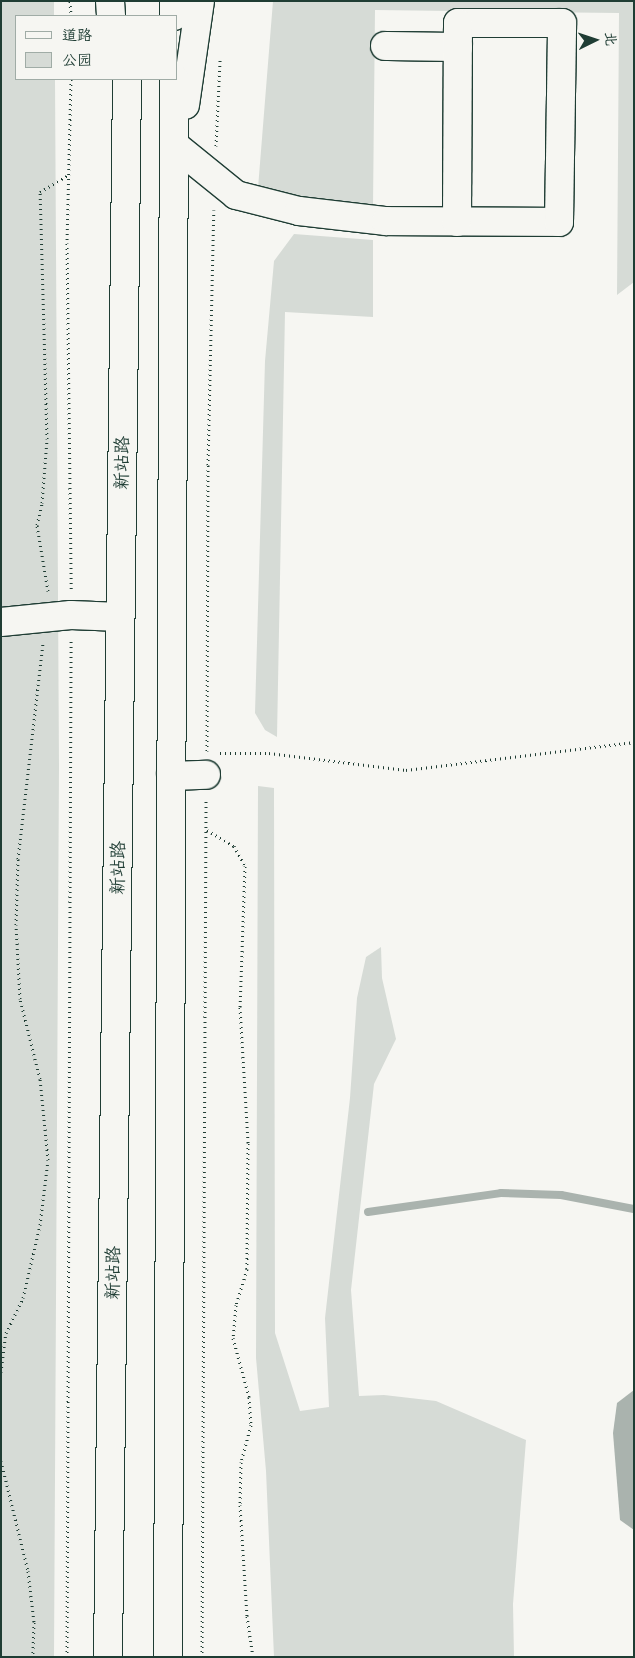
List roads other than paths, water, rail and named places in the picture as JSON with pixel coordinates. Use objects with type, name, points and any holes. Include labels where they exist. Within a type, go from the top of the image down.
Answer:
[{"type":"street","points":[[110,1],[111,15]]},
{"type":"street","points":[[127,15],[128,1]]},
{"type":"street","points":[[174,1],[174,15]]},
{"type":"street","points":[[174,178],[200,1]]},
{"type":"street","points":[[178,148],[236,195],[299,211],[386,222],[457,222],[559,222],[562,23],[458,23],[457,222]]},
{"type":"street","points":[[385,46],[458,47]]},
{"type":"street","points":[[117,80],[125,180]]},
{"type":"street","name":"新站路","points":[[108,1657],[127,80]]},
{"type":"street","points":[[168,1657],[174,80]]},
{"type":"street","points":[[1,622],[60,616],[120,617]]},
{"type":"street","points":[[172,764],[207,764]]},
{"type":"waterway","points":[[368,1212],[501,1193],[561,1195],[634,1209]]}]
